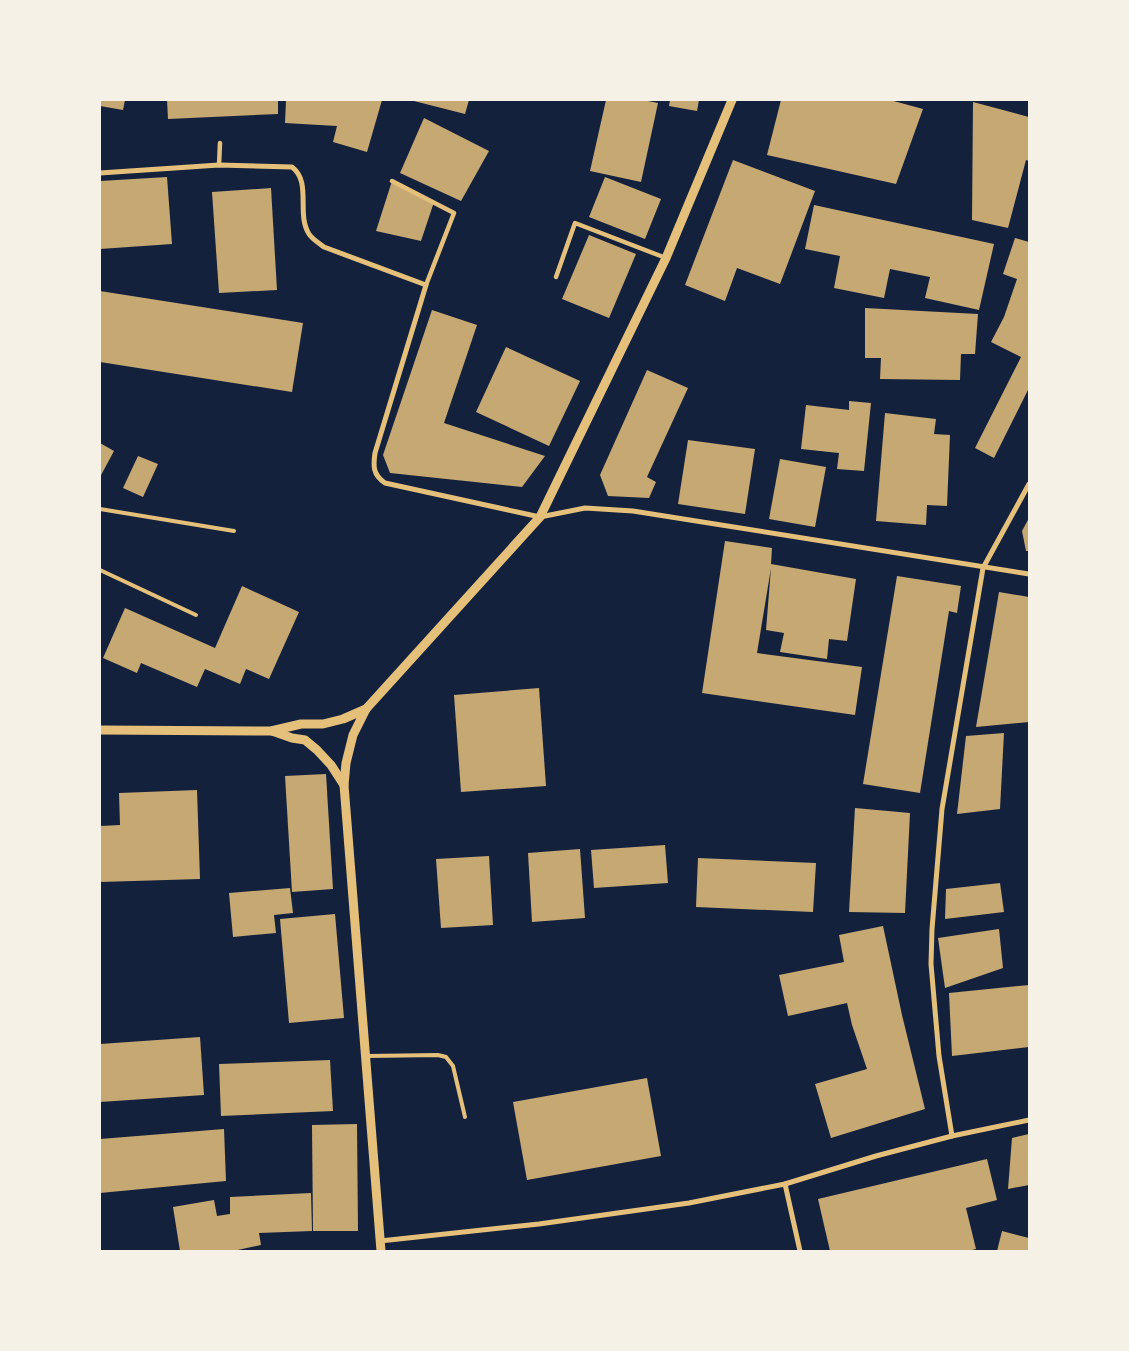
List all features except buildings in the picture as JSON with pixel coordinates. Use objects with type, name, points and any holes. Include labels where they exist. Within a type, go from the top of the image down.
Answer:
[{"type":"street","points":[[380,1251],[344,785],[346,763],[353,735],[366,709],[540,517],[666,258],[732,100]]},
{"type":"street","points":[[219,165],[220,143]]},
{"type":"street","points":[[100,173],[219,165],[292,167],[298,172],[301,180],[304,224],[312,238],[324,247],[426,285]]},
{"type":"street","points":[[392,181],[454,213],[426,285],[374,452],[373,468],[376,475],[385,483],[540,517],[585,508],[632,511],[1029,574]]},
{"type":"street","points":[[556,277],[575,223],[666,258]]},
{"type":"street","points":[[952,1136],[938,1047],[932,964],[932,929],[942,809],[983,568],[1029,484]]},
{"type":"street","points":[[100,730],[271,731],[302,724],[323,724],[343,720],[366,709]]},
{"type":"street","points":[[271,731],[305,740],[331,765],[344,785]]},
{"type":"street","points":[[380,1241],[539,1224],[679,1204],[785,1184],[876,1156],[952,1136],[1029,1120]]},
{"type":"street","points":[[785,1184],[800,1251]]},
{"type":"lane","points":[[100,509],[234,531]]},
{"type":"lane","points":[[100,570],[196,615]]},
{"type":"lane","points":[[366,1056],[438,1055],[446,1057],[452,1066],[465,1117]]}]
